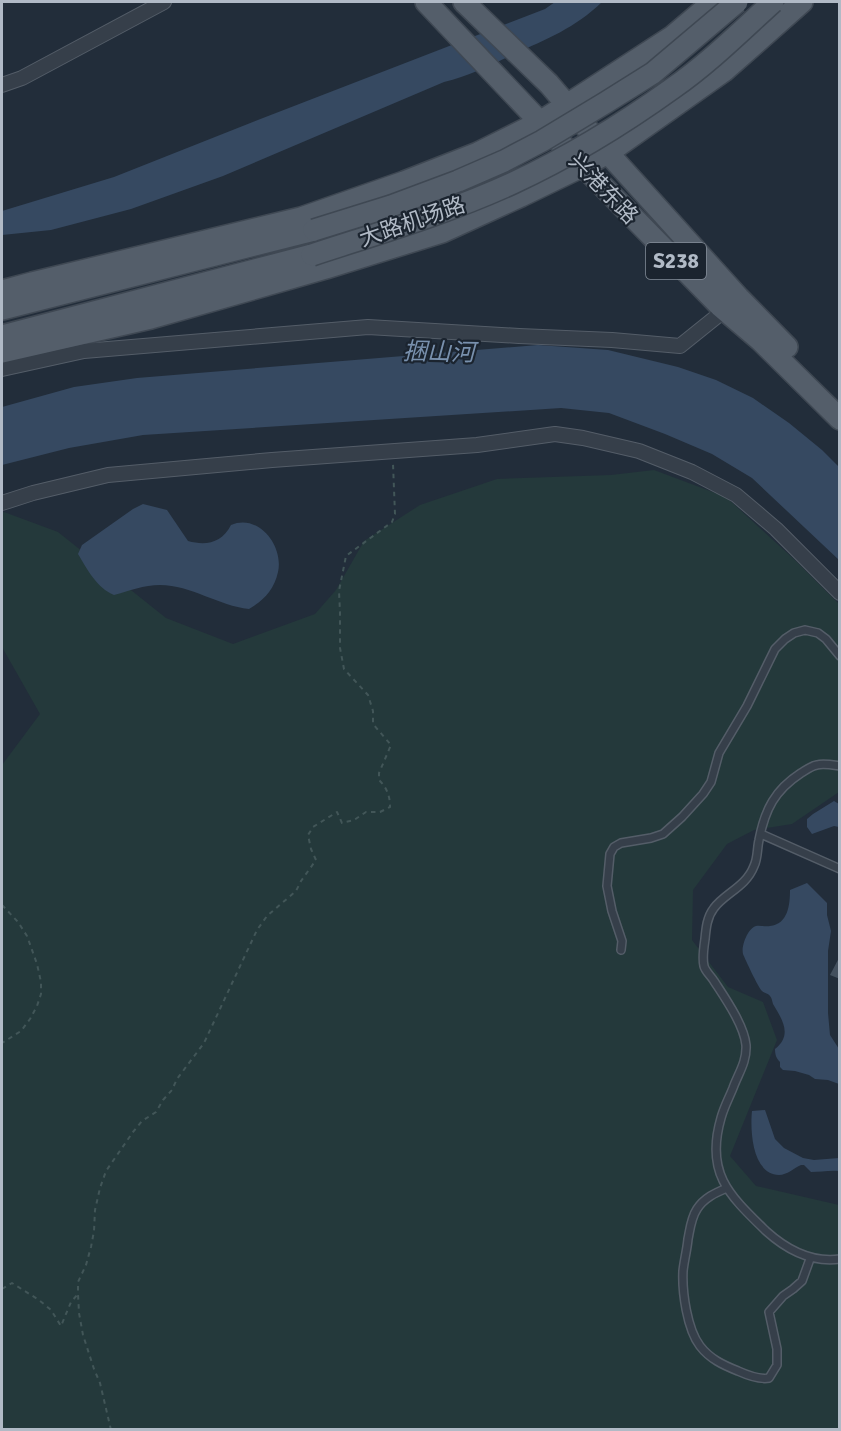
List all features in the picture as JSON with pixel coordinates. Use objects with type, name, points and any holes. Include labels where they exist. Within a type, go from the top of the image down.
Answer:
[{"type":"main road","name":"兴港东路","points":[[426,2],[583,166],[840,400]]},
{"type":"main road","name":"兴港东路","points":[[464,2],[549,84],[760,340],[840,419]]},
{"type":"main road","points":[[2,291],[301,218],[468,157],[540,122],[567,105],[673,36],[713,2]]},
{"type":"main road","name":"大路机场路","points":[[2,309],[314,230],[391,206],[458,181],[533,146],[605,104],[653,73],[738,2]]},
{"type":"main road","name":"大路机场路","points":[[2,336],[312,255],[418,221],[513,183],[567,155],[675,87],[773,2]]},
{"type":"main road","points":[[2,352],[151,318],[326,268],[452,227],[608,153],[724,71],[802,2]]},
{"type":"street","points":[[2,85],[22,78],[164,2]]},
{"type":"street","points":[[2,369],[84,351],[368,327],[612,340],[680,346],[732,304]]},
{"type":"street","points":[[2,503],[108,475],[477,445],[555,434],[639,451],[692,472],[736,495],[776,529],[840,593]]},
{"type":"lane","points":[[621,950],[622,941],[607,886],[610,854],[614,847],[621,843],[663,834],[703,794],[711,782],[719,753],[726,739],[747,706],[775,649],[785,639],[805,630],[818,633],[840,656]]},
{"type":"lane","points":[[840,765],[818,764],[809,768],[788,782],[771,801],[754,867],[733,892],[715,906],[707,923],[704,949],[704,966],[738,1022],[746,1044],[743,1065],[724,1108],[717,1134],[718,1171],[727,1188],[775,1239],[810,1258],[828,1261],[840,1259]]},
{"type":"lane","points":[[761,834],[840,869]]},
{"type":"lane","points":[[727,1188],[706,1198],[693,1217],[683,1271],[691,1328],[699,1344],[712,1359],[741,1372],[762,1379],[768,1378],[777,1365],[777,1349],[769,1312],[783,1296],[802,1281],[810,1258]]},
{"type":"path","points":[[111,1430],[100,1383],[83,1335],[78,1294],[78,1282],[91,1247],[95,1210],[106,1171],[142,1121],[156,1112],[204,1043],[257,930],[267,916],[296,891],[316,860],[308,835],[313,827],[337,812],[342,823],[354,820],[366,812],[380,812],[390,807],[390,799],[379,780],[379,773],[392,745],[373,724],[368,695],[344,669],[340,648],[339,591],[346,556],[392,522],[394,514],[392,452]]},
{"type":"path","points":[[2,905],[27,936],[37,964],[41,994],[30,1019],[21,1031],[2,1043]]},
{"type":"path","points":[[2,1289],[12,1283],[51,1310],[61,1326],[71,1302],[78,1294]]},
{"type":"green space","points":[[654,470],[726,497],[839,604],[839,792],[792,824],[754,830],[727,844],[693,890],[692,940],[728,987],[763,1002],[777,1040],[730,1156],[756,1186],[839,1205],[839,1429],[2,1429],[2,765],[40,714],[2,647],[2,513],[58,532],[166,618],[233,644],[315,614],[336,590],[364,541],[420,505],[497,479],[611,475]]},
{"type":"water","points":[[555,2],[602,2],[582,19],[560,32],[488,66],[444,82],[223,176],[131,209],[51,230],[2,235],[2,211],[114,177],[545,9]]},
{"type":"water","points":[[538,345],[608,350],[678,367],[716,380],[753,398],[789,423],[839,467],[839,560],[752,478],[712,454],[609,413],[561,408],[143,435],[69,448],[2,465],[2,407],[74,387],[137,378]]},
{"type":"water","points":[[143,504],[167,510],[188,541],[213,542],[223,536],[231,525],[241,523],[259,528],[273,543],[279,562],[278,572],[271,589],[264,598],[249,609],[171,586],[148,586],[114,595],[108,592],[93,578],[78,554],[82,545]]},
{"type":"water","points":[[834,801],[839,804],[839,827],[834,826],[812,834],[807,827],[807,819]]},
{"type":"water","points":[[807,883],[827,903],[831,931],[828,951],[828,1013],[830,1035],[839,1049],[839,1084],[815,1079],[795,1071],[783,1070],[780,1067],[775,1049],[784,1038],[784,1027],[771,997],[762,991],[743,954],[744,942],[750,930],[756,926],[770,926],[781,922],[787,913],[790,890]]},
{"type":"water","points":[[765,1110],[775,1139],[784,1148],[803,1158],[814,1160],[839,1158],[839,1171],[811,1172],[801,1165],[782,1175],[770,1173],[758,1159],[751,1119],[752,1111]]},
{"type":"building","points":[[840,956],[840,979],[830,975]]},
{"type":"water label","name":"捆山河","points":[[439,352]]}]
